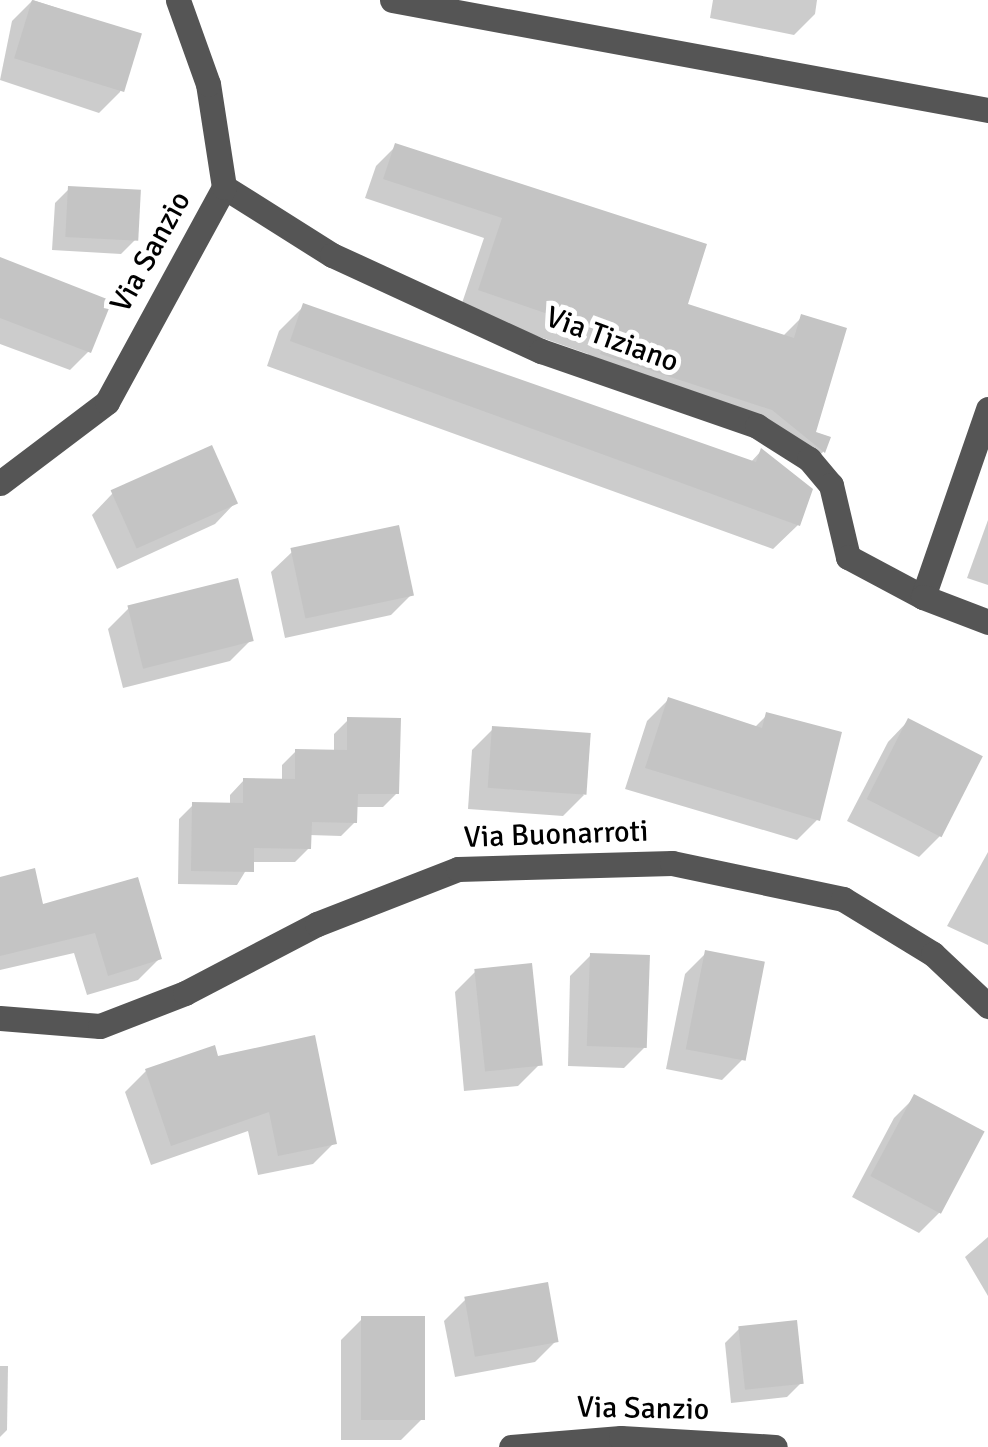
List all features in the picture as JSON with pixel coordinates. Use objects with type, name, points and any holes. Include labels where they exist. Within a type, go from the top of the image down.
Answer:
[{"type":"street","name":"Via Sanzio","points":[[0,482],[107,402],[224,188],[208,84],[178,0]]},
{"type":"street","points":[[392,0],[988,110]]},
{"type":"street","name":"Via Tiziano","points":[[224,188],[273,224],[459,314],[542,351],[757,426],[809,459],[832,485],[848,557],[923,597],[988,622]]},
{"type":"street","points":[[923,597],[988,408]]},
{"type":"street","name":"Via Buonarroti","points":[[0,1018],[100,1026],[185,993],[317,924],[458,869],[672,863],[843,898],[933,954],[988,1006]]},
{"type":"street","name":"Via Sanzio","points":[[511,1447],[621,1438],[775,1447]]},
{"type":"building","points":[[32,0],[142,34],[124,92],[14,58]]},
{"type":"building","points":[[395,143],[707,244],[688,304],[794,338],[801,314],[847,328],[816,432],[831,437],[825,453],[772,410],[600,354],[606,334],[478,290],[502,218],[383,179]]},
{"type":"building","points":[[68,186],[141,190],[138,241],[65,237]]},
{"type":"building","points":[[0,257],[112,301],[91,353],[0,318]]},
{"type":"building","points":[[303,303],[756,462],[761,448],[813,489],[800,526],[290,341]]},
{"type":"building","points":[[212,445],[238,503],[137,549],[111,490]]},
{"type":"building","points":[[399,525],[414,595],[305,619],[290,548]]},
{"type":"building","points":[[238,578],[254,641],[143,669],[127,606]]},
{"type":"building","points":[[668,697],[762,728],[766,712],[842,732],[820,821],[645,768]]},
{"type":"building","points":[[347,717],[401,718],[399,794],[358,794],[357,823],[312,822],[311,849],[254,848],[254,872],[191,871],[192,802],[243,803],[243,778],[295,779],[295,749],[347,750]]},
{"type":"building","points":[[908,718],[983,756],[942,837],[867,799]]},
{"type":"building","points":[[492,726],[591,733],[586,795],[488,788]]},
{"type":"building","points":[[35,868],[43,904],[138,877],[162,959],[108,976],[95,933],[0,956],[0,877]]},
{"type":"building","points":[[705,950],[765,962],[746,1061],[686,1049]]},
{"type":"building","points":[[590,953],[650,955],[647,1048],[587,1046]]},
{"type":"building","points":[[532,963],[543,1065],[485,1071],[474,969]]},
{"type":"building","points":[[315,1035],[337,1144],[278,1156],[269,1112],[171,1146],[145,1069],[215,1045],[218,1056]]},
{"type":"building","points":[[914,1094],[985,1132],[941,1214],[870,1176]]},
{"type":"building","points":[[548,1282],[559,1342],[475,1357],[464,1297]]},
{"type":"building","points":[[361,1316],[425,1316],[425,1420],[361,1420]]},
{"type":"building","points":[[797,1320],[804,1384],[745,1390],[738,1326]]}]
